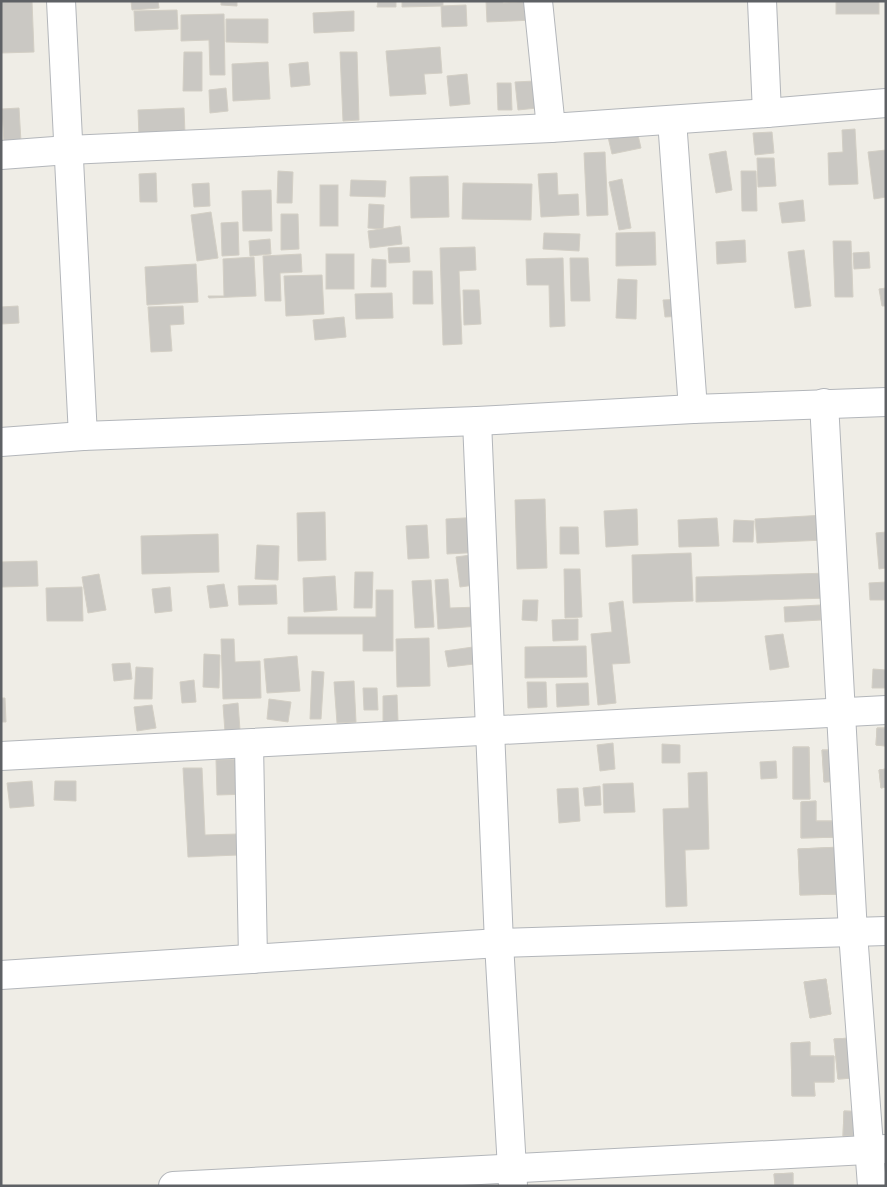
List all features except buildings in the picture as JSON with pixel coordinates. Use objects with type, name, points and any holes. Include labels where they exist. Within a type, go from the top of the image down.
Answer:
[{"type":"street","points":[[61,1],[83,436]]},
{"type":"street","points":[[538,1],[551,128]]},
{"type":"street","points":[[762,1],[767,113]]},
{"type":"street","points":[[1,155],[68,150],[551,128],[886,103]]},
{"type":"street","points":[[672,120],[693,409]]},
{"type":"street","points":[[1,442],[83,436],[476,421],[693,409],[886,402]]},
{"type":"street","points":[[824,403],[853,933],[878,1150],[872,1186]]},
{"type":"street","points":[[476,421],[500,943],[513,1177]]},
{"type":"street","points":[[1,756],[886,710]]},
{"type":"street","points":[[249,744],[254,959]]},
{"type":"street","points":[[1,975],[500,943],[886,931]]},
{"type":"street","points":[[173,1186],[513,1177],[878,1150]]}]
